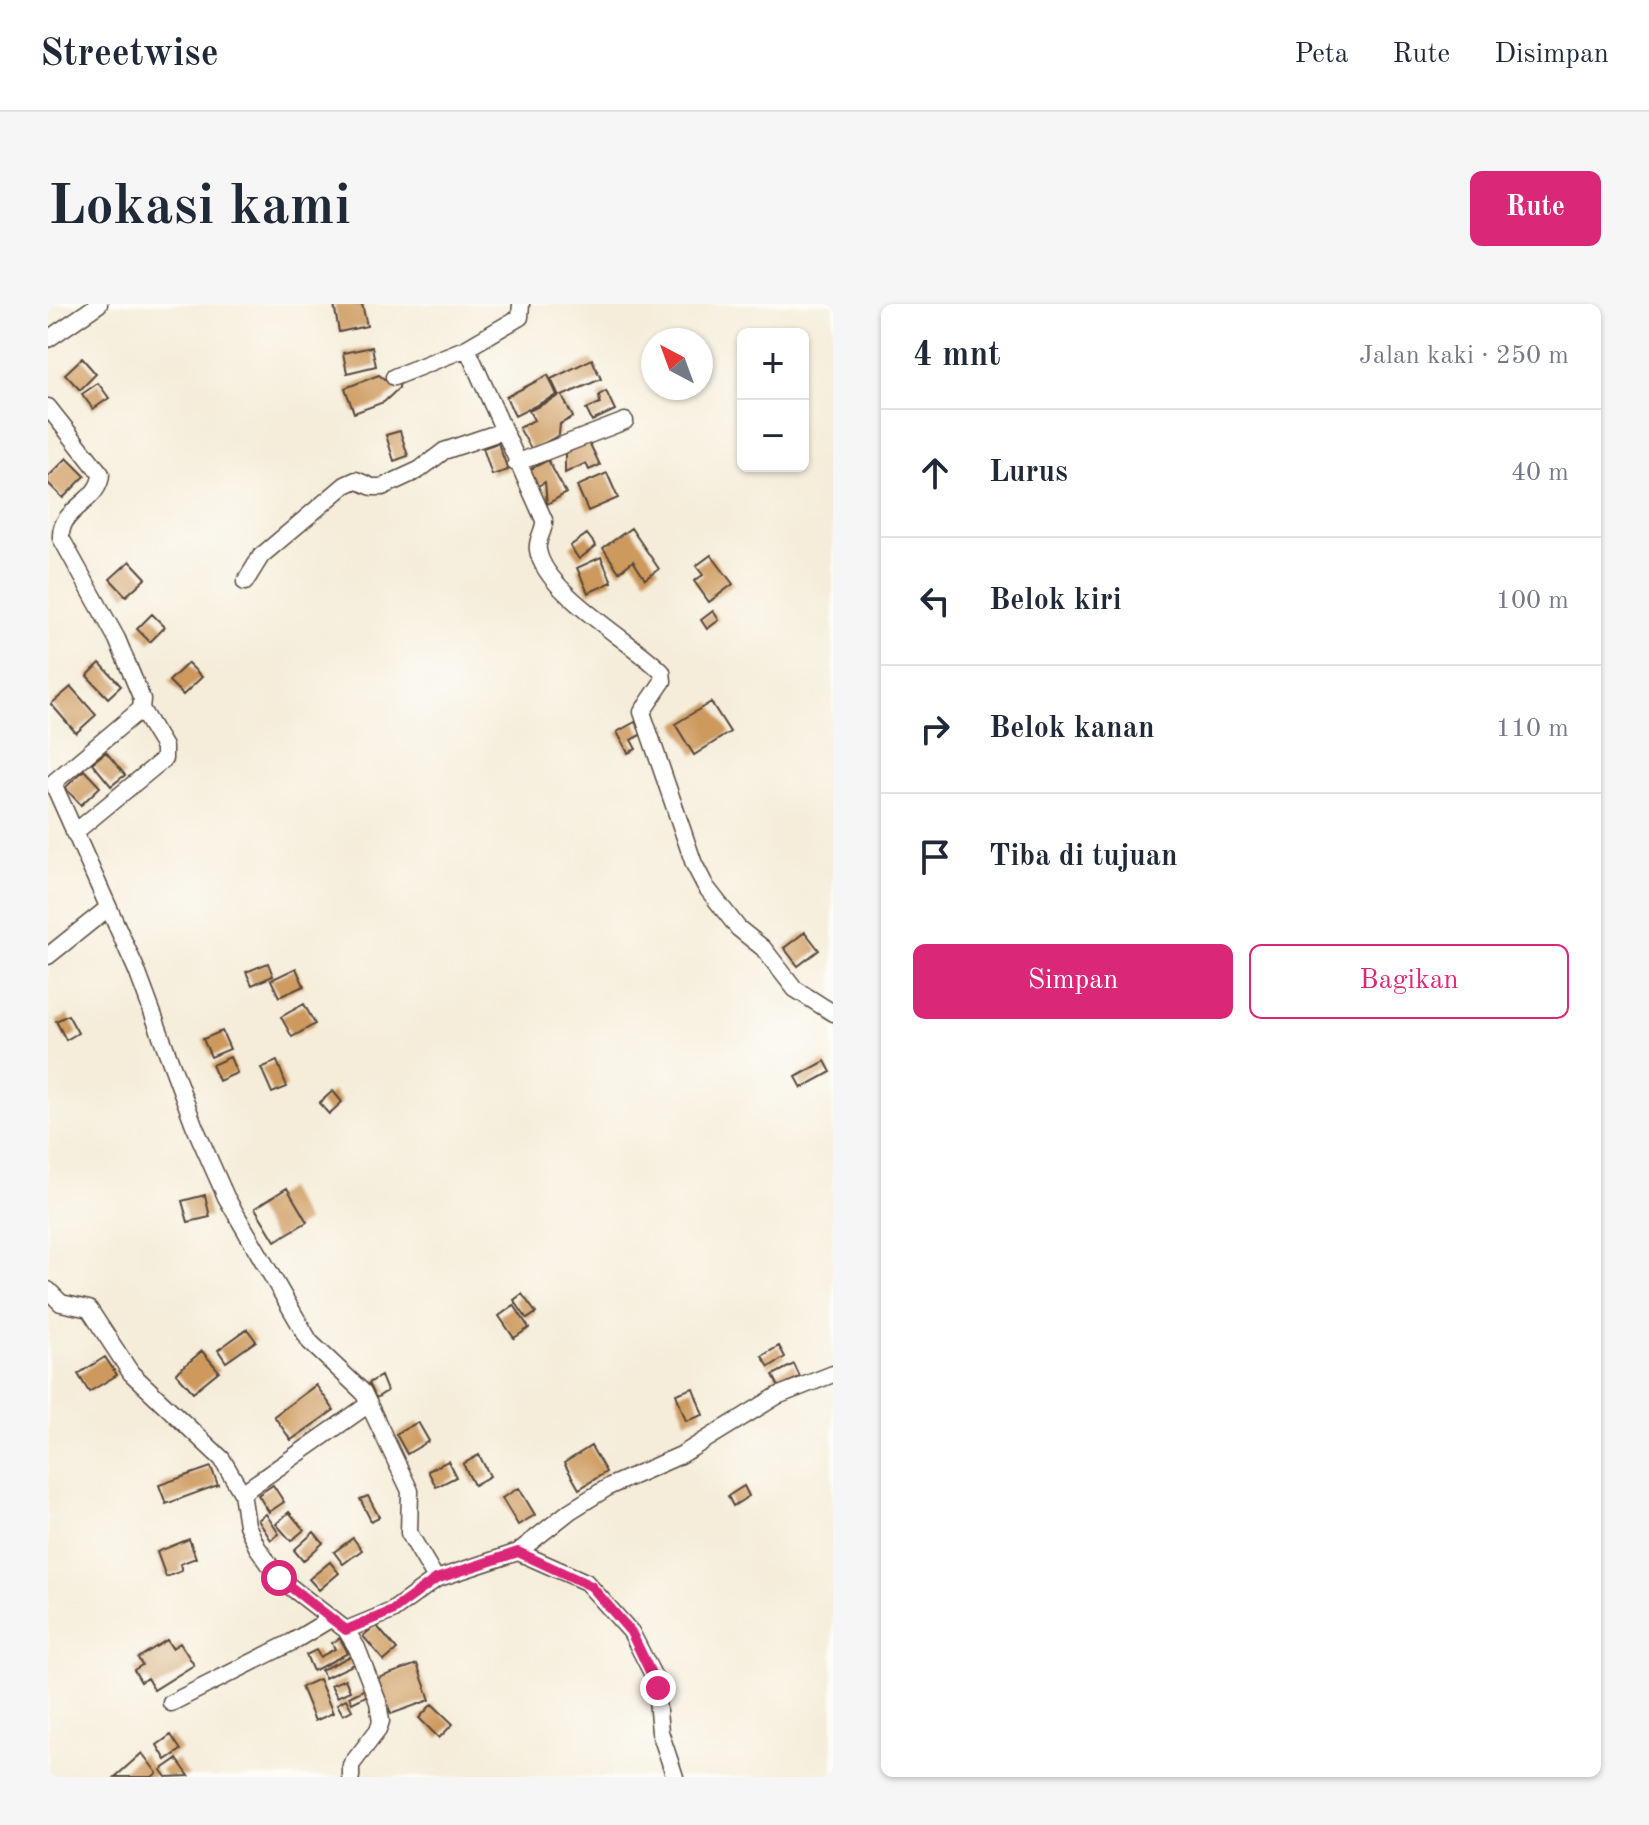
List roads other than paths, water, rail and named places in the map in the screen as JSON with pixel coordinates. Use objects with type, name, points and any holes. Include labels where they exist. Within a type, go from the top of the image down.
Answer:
[{"type":"street","points":[[48,339],[99,304]]},
{"type":"street","points":[[394,377],[467,348],[520,317],[521,304]]},
{"type":"street","points":[[467,348],[544,520],[537,550],[553,577],[596,619],[662,672],[663,681],[643,707],[643,717],[676,817],[706,887],[721,909],[763,948],[795,989],[833,1013]]},
{"type":"street","points":[[48,407],[101,474],[96,490],[65,519],[61,538],[117,639],[139,690],[141,709],[164,747],[164,759],[74,833]]},
{"type":"street","points":[[516,463],[625,421]]},
{"type":"street","points":[[245,582],[261,556],[345,485],[356,480],[372,487],[382,487],[419,470],[444,451],[503,431]]},
{"type":"street","points":[[141,709],[51,784],[137,971],[194,1125],[243,1231],[310,1342],[353,1380],[369,1404],[410,1491],[409,1533],[436,1579]]},
{"type":"street","points":[[48,956],[108,908]]},
{"type":"street","points":[[48,1290],[61,1303],[89,1309],[122,1361],[209,1443],[242,1493],[247,1525],[279,1578],[298,1596],[346,1630],[361,1657],[381,1711],[378,1730],[351,1765],[351,1777]]},
{"type":"street","points":[[346,1630],[392,1611],[436,1579],[518,1552],[570,1511],[610,1486],[681,1455],[777,1396],[833,1374]]},
{"type":"street","points":[[242,1493],[369,1404]]},
{"type":"street","points":[[518,1552],[586,1582],[631,1632],[655,1679],[660,1732],[675,1777]]},
{"type":"street","points":[[171,1703],[292,1642],[332,1618]]}]
